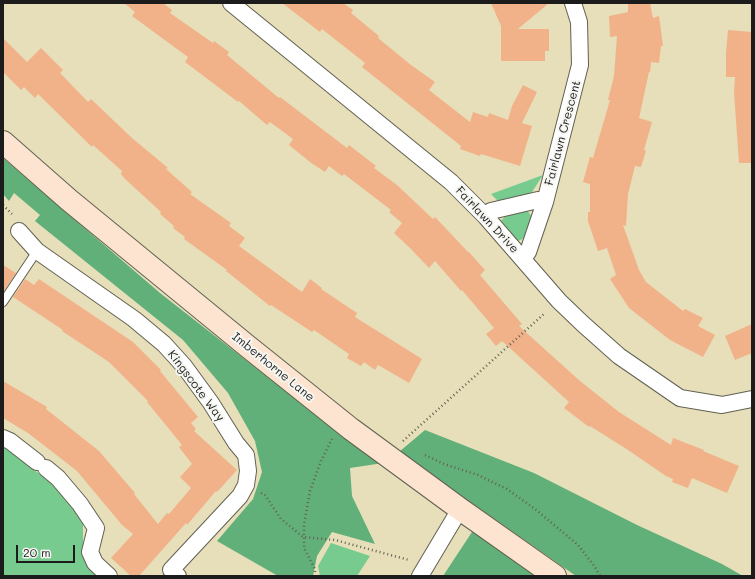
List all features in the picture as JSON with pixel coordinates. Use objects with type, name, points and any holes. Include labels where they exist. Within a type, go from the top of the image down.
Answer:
[{"type":"street","name":"Fairlawn Drive","points":[[230,3],[451,182],[486,217],[559,301],[619,356],[680,398],[722,405],[752,399]]},
{"type":"street","name":"Fairlawn Crescent","points":[[523,258],[528,252],[545,202],[580,65],[579,22],[574,3]]},
{"type":"street","name":"Imberhorne Lane","points":[[3,142],[69,200],[340,420],[460,509],[555,576]]},
{"type":"street","points":[[486,217],[492,211],[538,200],[545,202]]},
{"type":"street","name":"Kingscote Way","points":[[19,231],[37,251],[134,319],[164,344],[184,366],[207,397],[236,444],[246,455],[248,471],[246,485]]},
{"type":"street","points":[[3,438],[10,441],[58,478],[80,504],[96,528],[90,552],[95,563],[109,576]]},
{"type":"street","points":[[172,574],[240,496],[246,485]]},
{"type":"street","points":[[423,571],[460,509]]},
{"type":"lane","points":[[3,302],[37,251]]},
{"type":"path","points":[[391,458],[400,444],[559,301]]},
{"type":"path","points":[[315,576],[315,569],[304,548],[303,537],[310,491],[321,461],[340,420]]},
{"type":"path","points":[[418,453],[444,464],[478,475],[508,489],[535,509],[578,546],[595,567],[600,576]]},
{"type":"path","points":[[246,485],[265,495],[281,519],[303,537],[335,540],[423,571]]},
{"type":"green space","points":[[3,158],[160,293],[353,444],[383,463],[350,468],[352,496],[375,544],[332,532],[317,556],[313,576],[278,576],[217,541],[253,499],[262,472],[255,441],[228,393],[183,340],[35,221],[40,215],[14,193],[9,201],[3,194]]},
{"type":"green space","points":[[543,175],[532,192],[515,201],[500,203],[491,194]]},
{"type":"green space","points":[[527,210],[532,217],[527,237],[518,241],[501,221],[506,215]]},
{"type":"green space","points":[[425,430],[534,473],[637,525],[722,564],[743,576],[576,576],[399,452]]},
{"type":"green space","points":[[3,446],[55,486],[83,521],[83,550],[98,576],[3,576]]},
{"type":"green space","points":[[474,529],[536,576],[443,576]]},
{"type":"green space","points":[[331,543],[370,556],[357,576],[320,576],[318,566]]},
{"type":"building","points":[[124,3],[163,3],[172,10],[170,13],[213,43],[214,41],[229,52],[227,55],[279,98],[280,97],[347,148],[349,145],[376,166],[374,168],[397,185],[433,219],[435,217],[469,252],[485,270],[480,275],[522,324],[519,326],[580,381],[619,412],[671,445],[673,438],[739,466],[727,493],[692,478],[688,488],[672,482],[673,479],[666,476],[590,426],[589,427],[564,408],[569,402],[502,341],[496,346],[486,334],[494,328],[435,261],[429,268],[394,233],[402,223],[389,212],[391,210],[344,174],[342,176],[329,166],[325,172],[310,162],[289,145],[293,139],[270,122],[267,125],[239,101],[238,102],[185,62],[188,57],[132,16],[135,12]]},
{"type":"building","points":[[282,3],[343,3],[353,10],[351,13],[379,36],[378,38],[411,65],[435,82],[429,90],[470,122],[473,112],[488,117],[489,113],[508,120],[512,106],[523,85],[537,92],[522,123],[532,126],[520,166],[481,154],[480,156],[460,149],[461,146],[362,67],[365,63],[322,29],[320,32]]},
{"type":"building","points":[[491,3],[549,3],[518,29],[549,29],[549,51],[545,51],[545,61],[501,61],[501,26]]},
{"type":"building","points":[[628,3],[650,3],[653,18],[659,16],[663,46],[661,46],[659,63],[651,62],[639,118],[652,122],[641,167],[635,166],[628,194],[626,226],[623,225],[639,270],[646,282],[683,311],[685,309],[703,318],[698,326],[715,335],[703,357],[670,340],[629,308],[610,279],[616,275],[607,248],[598,251],[588,221],[588,212],[590,212],[590,184],[583,182],[590,157],[593,158],[610,100],[608,100],[614,76],[617,36],[610,37],[609,16],[628,12]]},
{"type":"building","points":[[728,30],[752,32],[752,163],[739,163],[734,92],[735,77],[726,77]]},
{"type":"building","points":[[3,38],[27,62],[41,48],[63,70],[60,73],[88,102],[91,99],[132,138],[168,168],[166,169],[192,192],[190,194],[231,223],[229,226],[245,238],[239,246],[302,292],[310,279],[322,288],[321,289],[357,313],[355,317],[422,359],[409,383],[378,365],[375,370],[364,362],[361,366],[347,358],[349,354],[314,330],[312,332],[271,305],[270,306],[226,271],[227,270],[184,239],[185,237],[173,228],[174,226],[160,214],[161,212],[124,178],[121,174],[122,171],[93,145],[92,147],[38,94],[35,98],[24,87],[21,90],[3,72]]},
{"type":"building","points":[[3,265],[16,273],[4,291],[3,290]]},
{"type":"building","points":[[25,279],[34,285],[39,279],[133,342],[161,370],[160,371],[198,417],[191,423],[196,429],[194,431],[237,470],[217,492],[216,491],[187,525],[186,523],[139,576],[131,576],[111,558],[133,534],[122,525],[77,471],[28,433],[3,418],[3,381],[47,407],[46,409],[99,451],[135,493],[134,494],[158,524],[167,513],[169,514],[191,488],[180,477],[192,464],[179,447],[182,445],[147,402],[148,401],[109,362],[13,297]]},
{"type":"building","points":[[752,324],[752,353],[735,360],[725,336]]}]
